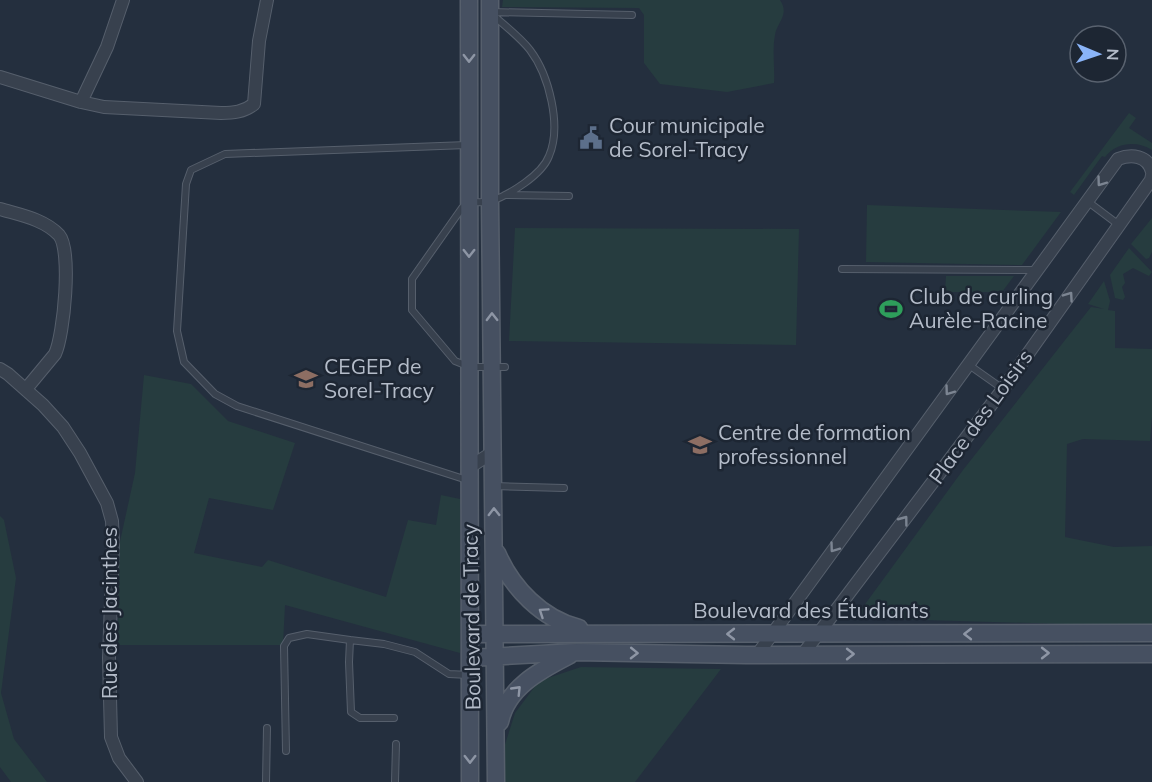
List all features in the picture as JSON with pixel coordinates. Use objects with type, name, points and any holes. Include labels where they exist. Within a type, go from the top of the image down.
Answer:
[{"type":"street","points":[[81,102],[107,47],[123,0]]},
{"type":"street","points":[[0,77],[81,102],[117,108],[221,113],[233,113],[247,109],[254,104],[259,41],[267,0]]},
{"type":"street","name":"Boulevard de Tracy","points":[[470,782],[470,7],[490,6],[490,156],[497,198],[499,367],[493,452],[496,782]]},
{"type":"street","points":[[469,145],[490,156]]},
{"type":"street","name":"Place des Loisirs","points":[[757,655],[1118,159],[1126,156],[1142,158],[1151,166],[1151,180],[1003,388],[803,654]]},
{"type":"street","points":[[0,209],[42,222],[60,236],[65,248],[64,322],[59,347],[26,389]]},
{"type":"street","name":"Rue des Jacinthes","points":[[0,369],[44,405],[63,427],[107,503],[112,521],[113,544],[109,658],[111,737],[119,758],[137,782]]},
{"type":"street","points":[[470,474],[493,452]]},
{"type":"street","points":[[494,548],[506,572],[534,605],[560,622],[597,633]]},
{"type":"street","name":"Boulevard des Étudiants","points":[[470,634],[1152,633]]},
{"type":"street","points":[[496,743],[501,717],[508,700],[516,690],[542,670],[576,652]]},
{"type":"street","name":"Boulevard des Étudiants","points":[[470,658],[576,652],[757,655],[1152,654]]},
{"type":"lane","points":[[490,6],[632,15]]},
{"type":"lane","points":[[490,6],[530,50],[548,86],[555,127],[549,157],[531,179],[497,198]]},
{"type":"lane","points":[[469,145],[225,154],[191,170],[186,184],[177,331],[184,362],[215,394],[237,406],[470,474]]},
{"type":"lane","points":[[499,367],[470,367],[455,361],[412,310],[412,279],[462,208],[469,202],[497,198],[569,196]]},
{"type":"lane","points":[[1087,201],[1119,225]]},
{"type":"lane","points":[[842,268],[1037,270]]},
{"type":"lane","points":[[969,365],[1003,388]]},
{"type":"lane","points":[[493,486],[564,488]]},
{"type":"lane","points":[[286,751],[284,646],[289,638],[308,634],[384,644],[415,651],[449,674],[470,675]]},
{"type":"lane","points":[[350,640],[351,712],[360,718],[394,718]]},
{"type":"lane","points":[[266,782],[267,728]]},
{"type":"lane","points":[[395,782],[396,744]]},
{"type":"green space","points":[[503,0],[780,0],[784,10],[774,41],[774,83],[727,92],[660,84],[644,63],[644,15],[639,8],[502,7]]},
{"type":"green space","points":[[1129,113],[1136,118],[1129,128],[1152,143],[1152,150],[1139,145],[1127,144],[1120,146],[1105,157],[1102,156],[1074,195],[1070,192]]},
{"type":"green space","points":[[867,205],[1061,212],[1022,265],[866,262]]},
{"type":"green space","points":[[1152,218],[1152,252],[1146,259],[1131,244]]},
{"type":"green space","points":[[515,228],[799,229],[796,345],[509,341]]},
{"type":"green space","points":[[1129,248],[1152,272],[1149,276],[1133,268],[1123,274],[1125,283],[1122,287],[1125,297],[1123,300],[1115,298],[1110,275]]},
{"type":"green space","points":[[946,276],[1014,276],[1002,292],[945,292]]},
{"type":"green space","points":[[1104,281],[1110,301],[1108,310],[1115,311],[1115,348],[1152,349],[1150,441],[1083,439],[1067,444],[1065,537],[1114,547],[1152,546],[1152,624],[855,618],[963,470],[1091,307],[1104,309],[1088,304]]},
{"type":"green space","points":[[144,375],[191,384],[228,421],[295,443],[273,510],[209,498],[194,553],[262,567],[268,560],[386,597],[408,520],[436,525],[441,495],[460,499],[460,653],[285,605],[283,645],[118,645],[119,546],[135,473]]},
{"type":"green space","points":[[0,516],[4,520],[16,578],[1,693],[14,739],[47,782],[11,782],[0,767]]},
{"type":"green space","points":[[581,667],[721,669],[635,782],[500,782],[501,757],[515,713],[539,681]]},
{"type":"place","name":"Cour municipale de Sorel-Tracy","points":[[591,138]]},
{"type":"place","name":"Club de curling Aurèle-Racine","points":[[891,309]]},
{"type":"place","name":"CEGEP de Sorel-Tracy","points":[[306,379]]},
{"type":"place","name":"Centre de formation professionnel","points":[[700,445]]}]
